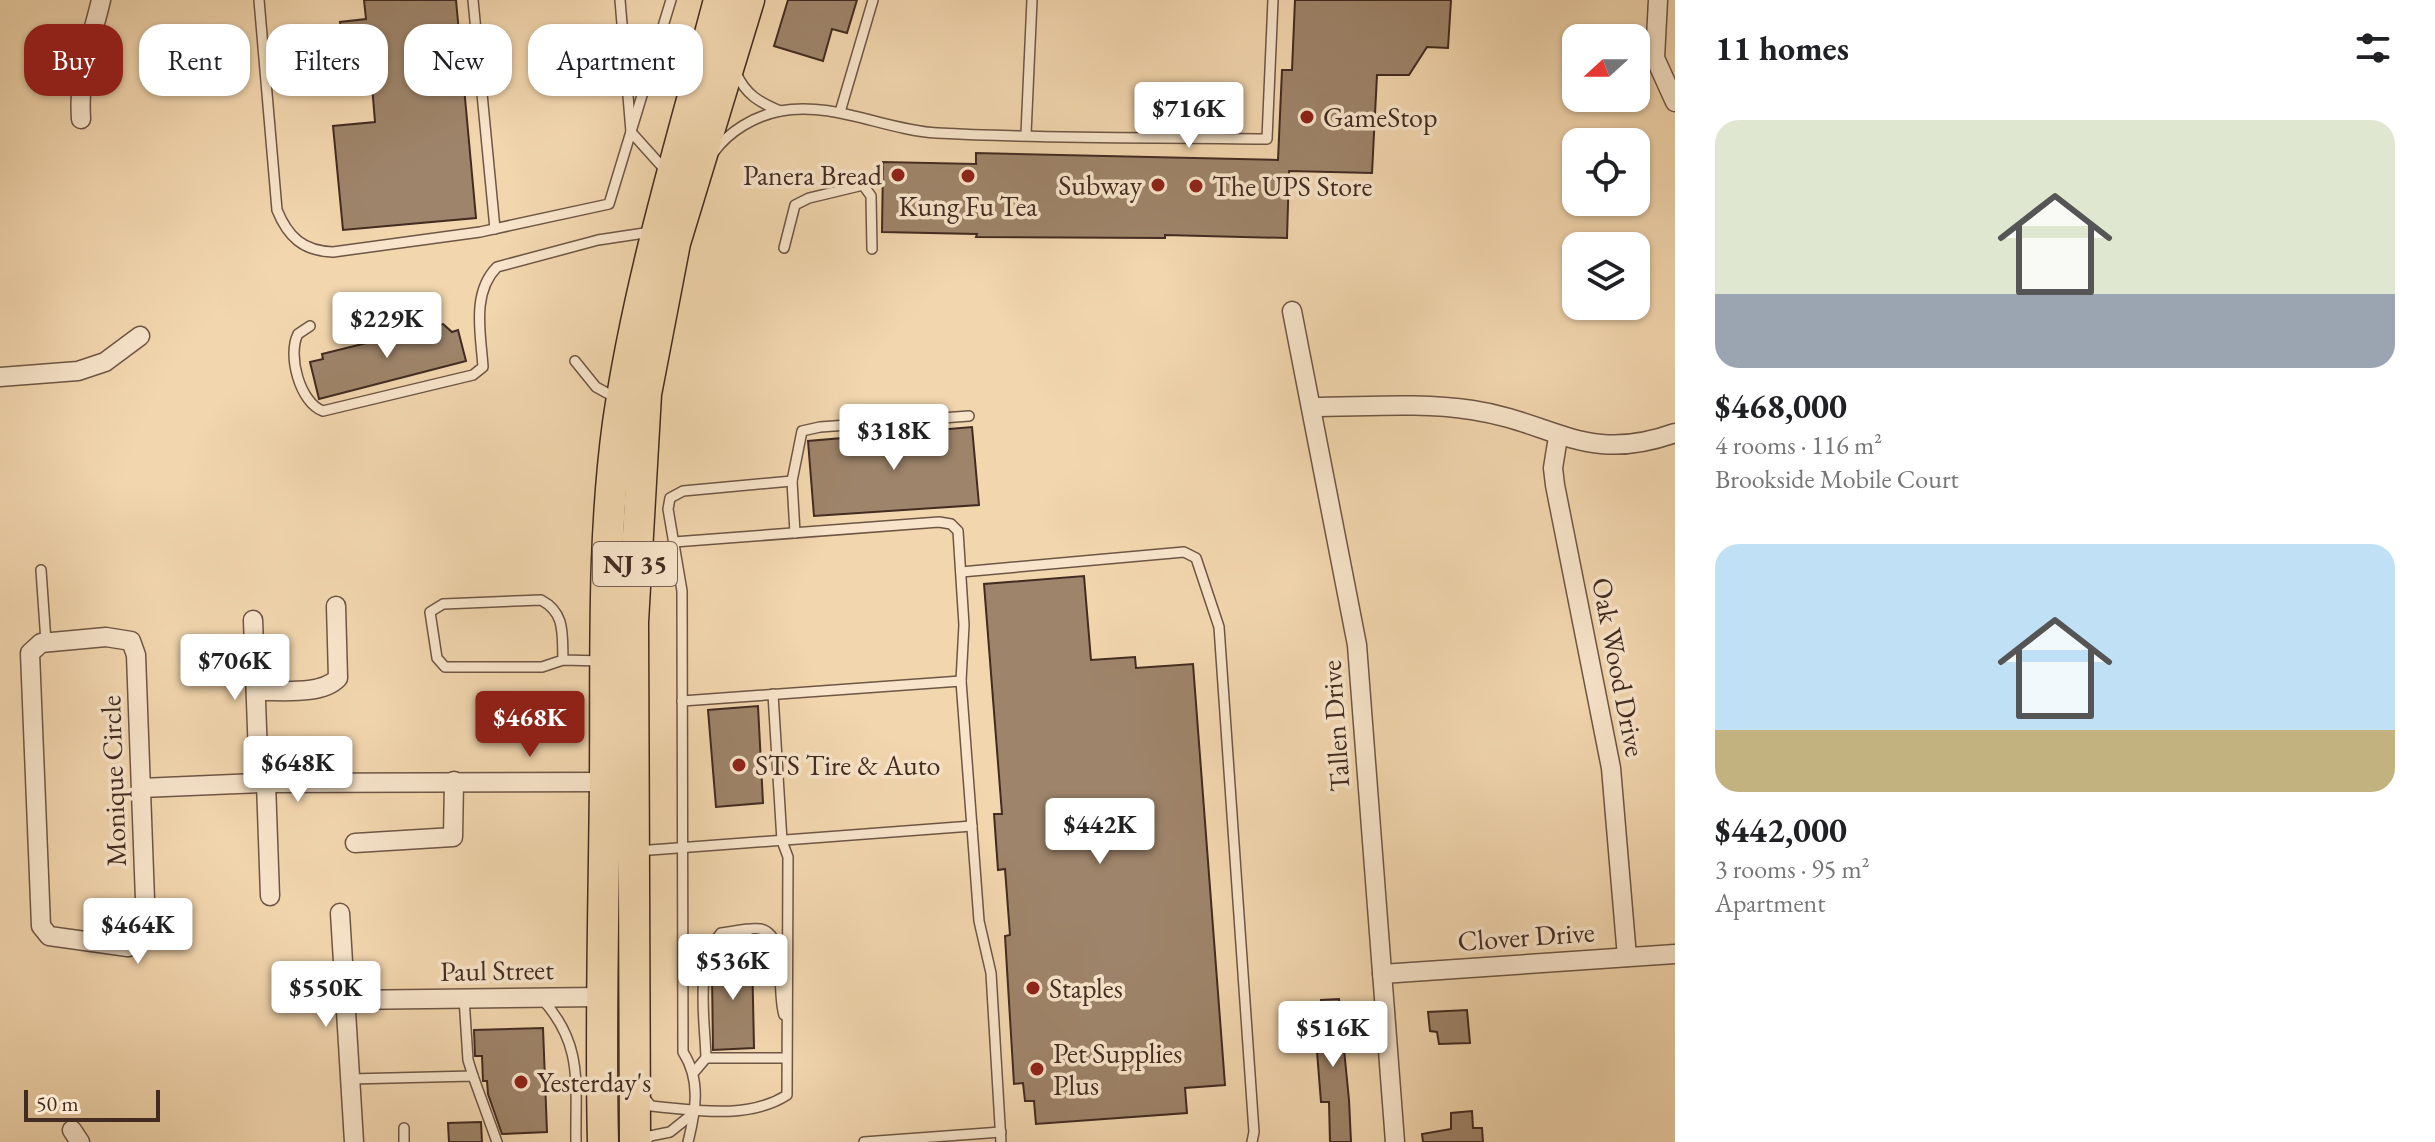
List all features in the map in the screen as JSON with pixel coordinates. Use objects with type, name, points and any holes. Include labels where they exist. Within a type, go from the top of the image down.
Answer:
[{"type":"highway","name":"NJ 35","points":[[635,1142],[635,551],[646,394],[681,182],[719,0]]},
{"type":"highway","name":"NJ 35","points":[[603,1142],[587,1054],[600,997],[611,489],[622,401],[655,232],[681,182],[749,0]]},
{"type":"street","points":[[81,119],[79,84],[84,52],[101,0]]},
{"type":"street","points":[[1658,0],[1655,58],[1675,102]]},
{"type":"street","name":"Tallen Drive","points":[[1292,311],[1357,645],[1395,1142]]},
{"type":"street","points":[[0,377],[78,371],[105,362],[140,336]]},
{"type":"street","points":[[1311,407],[1470,410],[1509,419],[1558,437],[1630,446],[1675,433]]},
{"type":"street","name":"Oak Wood Drive","points":[[1558,437],[1553,468],[1555,485],[1611,768],[1627,957]]},
{"type":"street","points":[[256,691],[318,688],[338,678],[336,606]]},
{"type":"street","points":[[253,620],[270,896]]},
{"type":"street","name":"Monique Circle","points":[[106,637],[131,641],[136,655],[144,936],[128,947],[49,936],[41,926],[30,653],[36,645],[46,642],[106,637]]},
{"type":"street","points":[[355,843],[453,837],[454,781]]},
{"type":"street","points":[[141,788],[263,783],[605,782]]},
{"type":"street","points":[[340,913],[354,1142]]},
{"type":"street","name":"Clover Drive","points":[[1382,974],[1675,954]]},
{"type":"street","name":"Paul Street","points":[[345,1000],[600,997]]},
{"type":"lane","points":[[259,0],[277,210],[285,230],[314,251],[333,252],[495,229],[609,204],[671,0]]},
{"type":"lane","points":[[473,0],[495,229]]},
{"type":"lane","points":[[620,0],[631,132],[681,182],[747,123],[780,111],[840,112],[921,131],[1267,139],[1273,0]]},
{"type":"lane","points":[[840,112],[873,0]]},
{"type":"lane","points":[[1026,134],[1032,0]]},
{"type":"lane","points":[[734,47],[736,73],[743,89],[758,102],[780,111]]},
{"type":"lane","points":[[784,248],[795,205],[809,198],[863,185],[871,196],[872,249]]},
{"type":"lane","points":[[310,326],[298,334],[294,354],[307,400],[323,411],[473,375],[483,367],[478,322],[487,282],[497,267],[572,245],[655,232]]},
{"type":"lane","points":[[575,361],[596,387],[622,401]]},
{"type":"lane","points":[[795,533],[792,481],[802,431],[969,416]]},
{"type":"lane","points":[[688,1142],[695,1112],[695,1071],[683,1052],[682,591],[668,509],[670,498],[683,491],[792,481]]},
{"type":"lane","points":[[674,542],[951,524],[958,531],[964,625],[961,681],[979,921],[991,973],[1001,1137],[864,1142]]},
{"type":"lane","points":[[961,572],[1184,552],[1196,558],[1219,627],[1254,1132],[1252,1142]]},
{"type":"lane","points":[[41,570],[46,642]]},
{"type":"lane","points":[[563,660],[559,616],[541,600],[443,604],[430,612],[437,658],[445,667],[549,667],[563,660],[605,662]]},
{"type":"lane","points":[[682,701],[961,681]]},
{"type":"lane","points":[[634,1085],[651,1106],[695,1112],[769,1106],[787,1095],[788,857],[782,841],[773,694]]},
{"type":"lane","points":[[634,852],[972,826]]},
{"type":"lane","points":[[695,1071],[706,1058],[705,972],[710,947],[721,933],[758,928],[772,934],[778,945],[779,1000],[785,1018]]},
{"type":"lane","points":[[738,931],[752,939],[779,968]]},
{"type":"lane","points":[[464,998],[468,1060],[497,1142]]},
{"type":"lane","points":[[541,998],[587,1054],[576,1142]]},
{"type":"lane","points":[[706,1058],[785,1058]]},
{"type":"lane","points":[[350,1079],[473,1076]]},
{"type":"lane","points":[[645,1142],[650,1136],[670,1132],[695,1112]]},
{"type":"lane","points":[[404,1128],[404,1142]]},
{"type":"building","points":[[364,0],[456,0],[458,24],[404,24],[404,96],[465,96],[476,218],[343,230],[333,126],[375,122],[373,96],[388,96],[388,24],[340,24],[366,19]]},
{"type":"building","points":[[788,0],[857,0],[847,33],[832,29],[823,61],[774,46]]},
{"type":"building","points":[[1295,0],[1451,0],[1448,48],[1427,47],[1409,75],[1377,75],[1372,173],[1289,171],[1287,238],[1165,235],[1165,238],[976,237],[977,234],[882,232],[883,162],[976,164],[976,153],[1278,160],[1282,70],[1292,70]]},
{"type":"building","points":[[443,324],[452,332],[458,330],[466,361],[319,399],[310,362],[323,359],[322,354]]},
{"type":"building","points":[[972,427],[979,505],[814,516],[808,441]]},
{"type":"building","points":[[1084,576],[1091,660],[1135,657],[1136,668],[1193,664],[1225,1085],[1185,1088],[1187,1113],[1036,1124],[1034,1101],[1025,1101],[1023,1083],[1014,1084],[1005,936],[1010,935],[1005,869],[998,870],[994,814],[1002,814],[984,584]]},
{"type":"building","points":[[758,706],[763,803],[716,807],[708,710]]},
{"type":"building","points":[[718,953],[752,953],[754,1048],[713,1050],[712,974]]},
{"type":"building","points":[[1339,999],[1351,1142],[1330,1142],[1329,1102],[1321,1102],[1316,1039],[1309,1040],[1308,1024],[1319,1022],[1321,1000]]},
{"type":"building","points":[[1467,1010],[1470,1043],[1439,1044],[1437,1032],[1430,1031],[1428,1012]]},
{"type":"building","points":[[543,1028],[547,1132],[502,1134],[488,1094],[487,1081],[483,1081],[482,1056],[475,1056],[474,1030]]},
{"type":"building","points":[[1472,1111],[1473,1128],[1482,1128],[1483,1142],[1423,1142],[1422,1134],[1451,1129],[1451,1113]]},
{"type":"building","points":[[481,1122],[482,1142],[449,1142],[448,1123]]},
{"type":"place","name":"GameStop","points":[[1307,117]]},
{"type":"place","name":"Panera Bread","points":[[898,175]]},
{"type":"place","name":"Kung Fu Tea","points":[[968,176]]},
{"type":"place","name":"Subway","points":[[1158,185]]},
{"type":"place","name":"The UPS Store","points":[[1196,186]]},
{"type":"place","name":"STS Tire & Auto","points":[[739,765]]},
{"type":"place","name":"Staples","points":[[1033,988]]},
{"type":"place","name":"Pet Supplies Plus","points":[[1037,1069]]},
{"type":"place","name":"Yesterday's","points":[[521,1082]]}]
